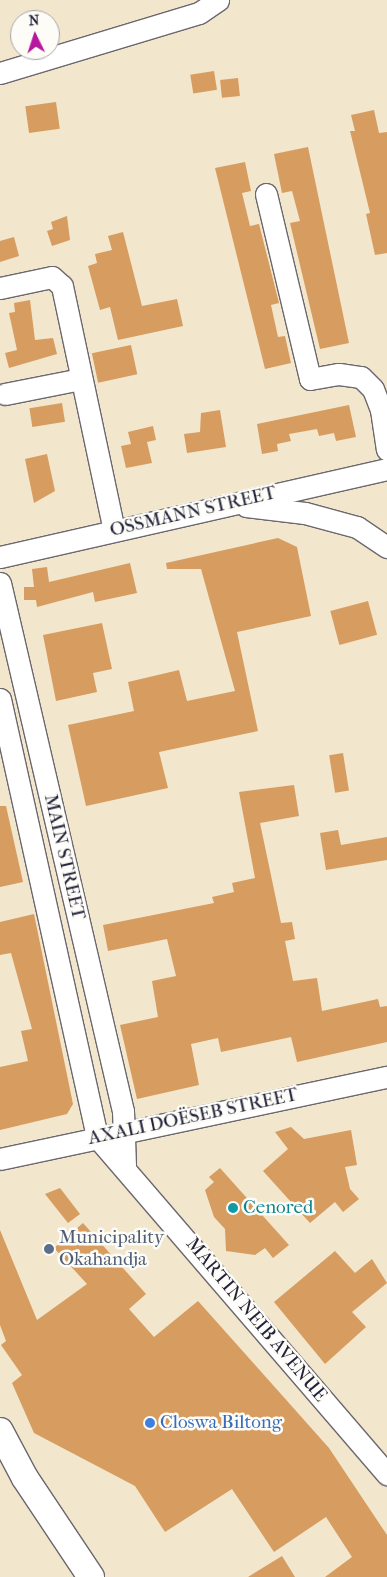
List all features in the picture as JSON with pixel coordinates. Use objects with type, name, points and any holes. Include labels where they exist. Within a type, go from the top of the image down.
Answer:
[{"type":"main road","points":[[0,1431],[25,1478],[91,1577]]},
{"type":"street","points":[[0,73],[199,13],[218,0]]},
{"type":"street","points":[[266,194],[310,379],[339,374],[361,377],[373,389],[381,410],[387,450]]},
{"type":"street","points":[[0,288],[52,277],[58,280],[114,530]]},
{"type":"street","points":[[5,394],[81,379]]},
{"type":"street","name":"OSSMANN STREET","points":[[0,558],[114,530],[387,469]]},
{"type":"street","points":[[228,504],[305,513],[357,527],[387,547]]},
{"type":"street","name":"MAIN STREET","points":[[0,583],[126,1131]]},
{"type":"street","name":"MAIN STREET","points":[[0,699],[97,1137]]},
{"type":"street","name":"AXALI DOËSEB STREET","points":[[0,1158],[387,1077]]},
{"type":"street","points":[[125,1166],[126,1131]]},
{"type":"street","name":"MARTIN NEIB AVENUE","points":[[97,1137],[125,1166],[387,1474]]},
{"type":"building","points":[[214,71],[217,90],[193,94],[190,75]]},
{"type":"building","points":[[238,78],[240,96],[222,98],[220,80]]},
{"type":"building","points":[[56,102],[60,129],[29,133],[25,106]]},
{"type":"building","points":[[374,110],[379,133],[387,132],[387,253],[375,255],[366,214],[370,213],[350,131],[355,131],[351,115]]},
{"type":"building","points":[[308,147],[349,343],[320,349],[290,223],[300,221],[292,191],[282,193],[274,154]]},
{"type":"building","points":[[245,162],[251,191],[242,193],[250,226],[259,224],[279,303],[271,305],[278,337],[285,336],[291,363],[265,369],[215,168]]},
{"type":"building","points":[[67,216],[70,240],[52,246],[47,231],[53,229],[51,222]]},
{"type":"building","points":[[123,232],[142,306],[177,299],[183,326],[118,340],[110,307],[100,310],[88,266],[97,263],[95,254],[112,250],[108,236]]},
{"type":"building","points":[[14,237],[19,256],[0,262],[0,241]]},
{"type":"building","points":[[30,300],[35,340],[53,338],[57,354],[9,368],[5,353],[17,350],[9,313],[15,312],[14,303]]},
{"type":"building","points":[[131,345],[137,374],[98,383],[92,353]]},
{"type":"building","points":[[62,403],[65,422],[32,427],[29,408]]},
{"type":"building","points":[[349,405],[356,437],[336,441],[334,433],[319,436],[317,429],[289,434],[291,441],[277,444],[278,451],[262,454],[257,424]]},
{"type":"building","points":[[220,410],[226,447],[187,453],[184,434],[200,432],[201,413]]},
{"type":"building","points":[[153,426],[156,440],[147,442],[152,463],[126,468],[121,446],[131,444],[128,432]]},
{"type":"building","points":[[47,454],[55,491],[34,503],[25,459]]},
{"type":"building","points":[[278,538],[297,547],[311,616],[237,632],[258,731],[159,752],[168,788],[86,806],[68,725],[134,711],[128,682],[179,670],[187,701],[235,691],[201,569],[167,569],[166,563]]},
{"type":"building","points":[[130,563],[137,593],[95,602],[93,592],[37,607],[36,600],[24,600],[24,587],[34,587],[32,569],[47,567],[49,582]]},
{"type":"building","points":[[368,601],[377,635],[339,645],[330,611]]},
{"type":"building","points":[[102,623],[112,669],[93,673],[97,692],[56,701],[43,635]]},
{"type":"building","points":[[343,753],[349,791],[335,793],[329,755]]},
{"type":"building","points":[[294,785],[299,816],[260,823],[281,923],[292,922],[295,939],[285,941],[293,981],[317,978],[322,1011],[378,999],[380,1007],[387,1006],[387,1042],[297,1062],[291,1037],[221,1052],[218,1038],[191,1044],[199,1085],[137,1099],[120,1025],[158,1017],[152,981],[176,976],[167,939],[108,951],[103,925],[214,903],[212,897],[234,892],[232,883],[255,878],[239,792]]},
{"type":"building","points":[[0,806],[6,806],[23,882],[0,887]]},
{"type":"building","points":[[338,830],[341,845],[387,837],[387,860],[326,870],[320,833]]},
{"type":"building","points":[[34,914],[73,1104],[67,1114],[0,1130],[0,1067],[28,1061],[21,1031],[32,1029],[11,953],[0,955],[0,922]]},
{"type":"building","points":[[291,1127],[304,1139],[351,1130],[357,1165],[345,1167],[350,1189],[359,1199],[343,1212],[335,1202],[310,1223],[263,1171],[288,1149],[275,1132]]},
{"type":"building","name":"Cenored","points":[[220,1168],[289,1245],[273,1258],[265,1248],[255,1255],[226,1251],[225,1229],[214,1217],[205,1190],[214,1182],[209,1177]]},
{"type":"building","points":[[60,1188],[80,1214],[68,1223],[45,1194]]},
{"type":"building","points":[[83,1223],[146,1294],[129,1309],[154,1337],[198,1301],[329,1448],[387,1535],[387,1577],[325,1577],[352,1557],[326,1517],[274,1552],[232,1489],[165,1532],[135,1486],[34,1433],[12,1383],[22,1375],[1,1345],[6,1341],[0,1325],[0,1230],[37,1320],[87,1284],[54,1248]]},
{"type":"building","points":[[335,1251],[355,1273],[372,1259],[387,1283],[352,1312],[366,1327],[325,1364],[274,1302]]},
{"type":"building","points":[[282,1556],[295,1577],[248,1577]]},
{"type":"place","name":"Cenored","points":[[233,1208]]},
{"type":"place","name":"Municipality Okahandja","points":[[49,1249]]},
{"type":"place","name":"Closwa Biltong","points":[[150,1423]]}]
